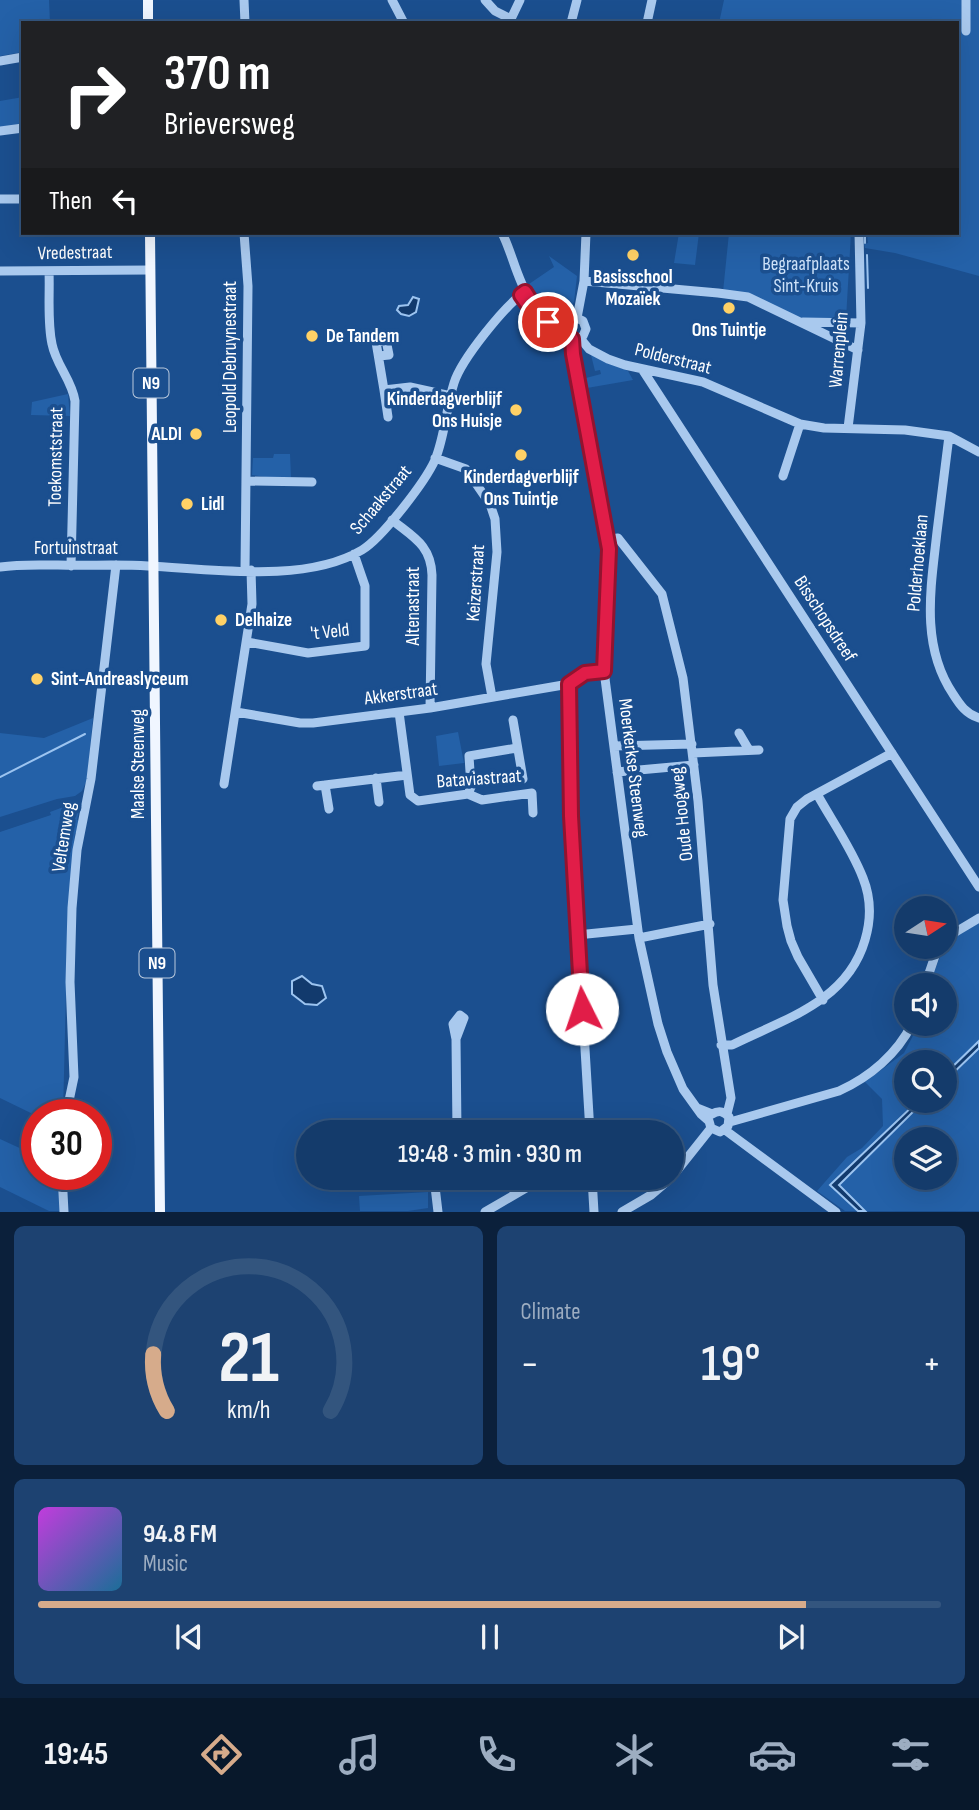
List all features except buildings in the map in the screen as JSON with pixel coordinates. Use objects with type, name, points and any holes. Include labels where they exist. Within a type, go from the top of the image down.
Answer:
[{"type":"main road","points":[[148,0],[148,21]]},
{"type":"main road","name":"Maalse Steenweg","points":[[150,235],[160,1212]]},
{"type":"street","points":[[244,0],[245,21]]},
{"type":"street","points":[[392,0],[403,21]]},
{"type":"street","points":[[485,0],[510,21],[520,0]]},
{"type":"street","points":[[572,21],[577,0]]},
{"type":"street","points":[[647,21],[652,0]]},
{"type":"street","points":[[965,0],[966,32]]},
{"type":"street","points":[[0,61],[21,57]]},
{"type":"street","points":[[0,131],[21,128]]},
{"type":"street","points":[[0,199],[21,199]]},
{"type":"street","name":"Leopold Debruynestraat","points":[[224,784],[252,604],[248,570],[248,286],[244,235]]},
{"type":"street","points":[[502,235],[503,247],[529,308],[540,318],[566,325],[578,318]]},
{"type":"street","points":[[578,318],[584,281],[586,235]]},
{"type":"street","name":"Warrenplein","points":[[848,428],[860,323],[859,235]]},
{"type":"street","name":"Vredestraat","points":[[0,271],[150,270]]},
{"type":"street","name":"Toekomststraat","points":[[49,271],[51,342],[75,401],[71,566]]},
{"type":"street","points":[[584,281],[748,298],[858,349]]},
{"type":"street","name":"Schaakstraat","points":[[153,566],[248,570],[316,566],[354,554],[371,544],[392,520],[435,458],[455,379],[464,364],[499,316],[523,294]]},
{"type":"street","points":[[566,325],[567,336],[576,339],[586,329],[583,321],[578,318]]},
{"type":"street","points":[[798,320],[860,323]]},
{"type":"street","points":[[384,330],[386,340],[376,342],[388,417]]},
{"type":"street","name":"Polderstraat","points":[[576,339],[608,359],[703,382],[800,424],[824,428],[905,430],[949,436],[979,452]]},
{"type":"street","name":"Moerkerkse Steenweg","points":[[576,339],[573,354],[607,539],[609,573],[604,671],[638,933],[662,1039],[676,1074],[697,1108],[836,1212]]},
{"type":"street","points":[[573,354],[583,348],[589,349]]},
{"type":"street","name":"Bisschopsdreef","points":[[642,369],[979,887]]},
{"type":"street","points":[[384,390],[410,387],[451,396]]},
{"type":"street","points":[[783,476],[800,424]]},
{"type":"street","name":"Polderhoeklaan","points":[[949,436],[930,592],[930,621],[937,661],[946,683],[969,715],[979,718]]},
{"type":"street","name":"Keizerstraat","points":[[435,458],[466,469],[490,503],[495,519],[497,552],[486,664],[492,697]]},
{"type":"street","points":[[247,481],[312,482]]},
{"type":"street","name":"Altenastraat","points":[[392,520],[424,547],[430,556],[430,708]]},
{"type":"street","name":"Oude Hoogweg","points":[[607,539],[618,538],[662,594],[683,678],[693,749],[710,924],[713,985],[731,1098],[720,1123]]},
{"type":"street","name":"'t Veld","points":[[247,642],[308,653],[365,646],[365,586],[354,554]]},
{"type":"street","name":"Veltemweg","points":[[69,1099],[74,1077],[70,982],[77,850],[91,779],[116,565]]},
{"type":"street","name":"Fortuinstraat","points":[[0,567],[153,566]]},
{"type":"street","name":"Akkerstraat","points":[[236,712],[300,723],[399,712],[569,684],[585,673],[604,671]]},
{"type":"street","points":[[569,684],[577,935],[587,1120]]},
{"type":"street","name":"Bataviastraat","points":[[399,712],[410,795],[418,801],[468,794],[482,800],[532,793],[533,813]]},
{"type":"street","points":[[513,720],[523,779]]},
{"type":"street","points":[[614,746],[754,750],[739,733]]},
{"type":"street","points":[[468,794],[471,787],[469,756],[517,748]]},
{"type":"street","points":[[823,1000],[791,941],[783,900],[790,820],[797,807],[892,753]]},
{"type":"street","points":[[617,772],[694,765]]},
{"type":"street","points":[[329,809],[321,785],[407,775]]},
{"type":"street","points":[[376,778],[379,802]]},
{"type":"street","points":[[721,1045],[732,1045],[823,1000],[838,987],[861,955],[870,911],[868,894],[863,876],[817,794]]},
{"type":"street","points":[[957,931],[979,918]]},
{"type":"street","points":[[577,935],[638,933],[710,924]]},
{"type":"street","points":[[684,1162],[720,1123],[827,1095],[850,1086],[897,1049],[905,1036]]},
{"type":"street","points":[[456,1039],[457,1120]]},
{"type":"street","points":[[63,1190],[64,1212]]},
{"type":"street","points":[[435,1190],[438,1212]]},
{"type":"street","points":[[485,1212],[523,1190]]},
{"type":"street","points":[[593,1190],[594,1212]]},
{"type":"street","points":[[622,1212],[657,1190]]},
{"type":"green space","points":[[0,0],[49,0],[50,21],[21,21],[21,52],[0,56]]},
{"type":"green space","points":[[724,0],[979,0],[979,276],[895,253],[865,248],[864,244],[868,243],[867,235],[959,235],[959,21],[719,21]]},
{"type":"green space","points":[[21,97],[21,125],[0,129],[0,101]]},
{"type":"green space","points":[[679,235],[699,235],[695,265],[674,263]]},
{"type":"green space","name":"Begraafplaats Sint-Kruis","points":[[729,235],[851,235],[846,319],[798,318],[723,292]]},
{"type":"green space","points":[[549,256],[577,276],[574,302],[565,313],[547,309],[542,305],[529,284],[554,267]]},
{"type":"green space","points":[[591,355],[628,371],[633,380],[587,388],[586,378],[601,374],[600,370],[595,371]]},
{"type":"green space","points":[[68,394],[70,416],[31,415],[32,402]]},
{"type":"green space","points":[[274,454],[290,454],[291,477],[279,479],[252,475],[253,458],[273,458]]},
{"type":"green space","points":[[93,718],[87,780],[82,791],[75,796],[0,817],[0,733],[44,738]]},
{"type":"green space","points":[[458,732],[464,763],[439,766],[436,736]]},
{"type":"green space","points":[[77,802],[83,805],[84,809],[79,810],[77,820],[81,821],[78,834],[75,833],[68,908],[63,1099],[21,1099],[21,1108],[0,1098],[0,832],[51,815],[50,812]]},
{"type":"green space","points":[[979,921],[979,1211],[845,1211],[817,1191],[847,1157],[862,1148],[883,1126],[882,1099],[865,1082],[894,1060],[894,1113],[957,1113],[957,1050],[906,1050],[913,1036],[957,1036],[957,973],[934,973],[940,959],[957,959],[957,936]]},
{"type":"green space","points":[[0,1139],[21,1149],[21,1190],[60,1190],[61,1211],[49,1211],[0,1187]]},
{"type":"green space","points":[[428,1192],[428,1208],[408,1211],[360,1211],[359,1196]]},
{"type":"shaded area","points":[[413,297],[419,299],[416,312],[409,316],[401,314],[397,310],[399,306],[408,305]]},
{"type":"shaded area","points":[[302,976],[312,984],[322,986],[326,998],[317,1005],[305,1004],[292,994],[292,981]]},
{"type":"shaded area","points":[[979,1041],[979,1048],[957,1069],[957,1062]]},
{"type":"shaded area","points":[[905,1113],[912,1113],[898,1127],[894,1127],[894,1131],[839,1185],[865,1211],[858,1211],[830,1185]]},
{"type":"waterway","points":[[865,235],[865,243]]},
{"type":"waterway","points":[[867,255],[868,288]]},
{"type":"waterway","points":[[0,777],[85,734]]},
{"type":"place","name":"Basisschool Mozaïek","points":[[633,255]]},
{"type":"place","name":"Ons Tuintje","points":[[729,308]]},
{"type":"place","name":"De Tandem","points":[[312,336]]},
{"type":"place","name":"Kinderdagverblijf Ons Huisje","points":[[516,410]]},
{"type":"place","name":"ALDI","points":[[196,434]]},
{"type":"place","name":"Kinderdagverblijf Ons Tuintje","points":[[521,455]]},
{"type":"place","name":"Lidl","points":[[187,504]]},
{"type":"place","name":"Delhaize","points":[[221,620]]},
{"type":"place","name":"Sint-Andreaslyceum","points":[[37,679]]},
{"type":"route","points":[[548,322],[533,312],[521,295],[525,292],[535,306],[555,320],[567,321],[564,329],[572,339],[609,549],[604,671],[585,673],[569,684],[571,816],[582,1009]]}]
